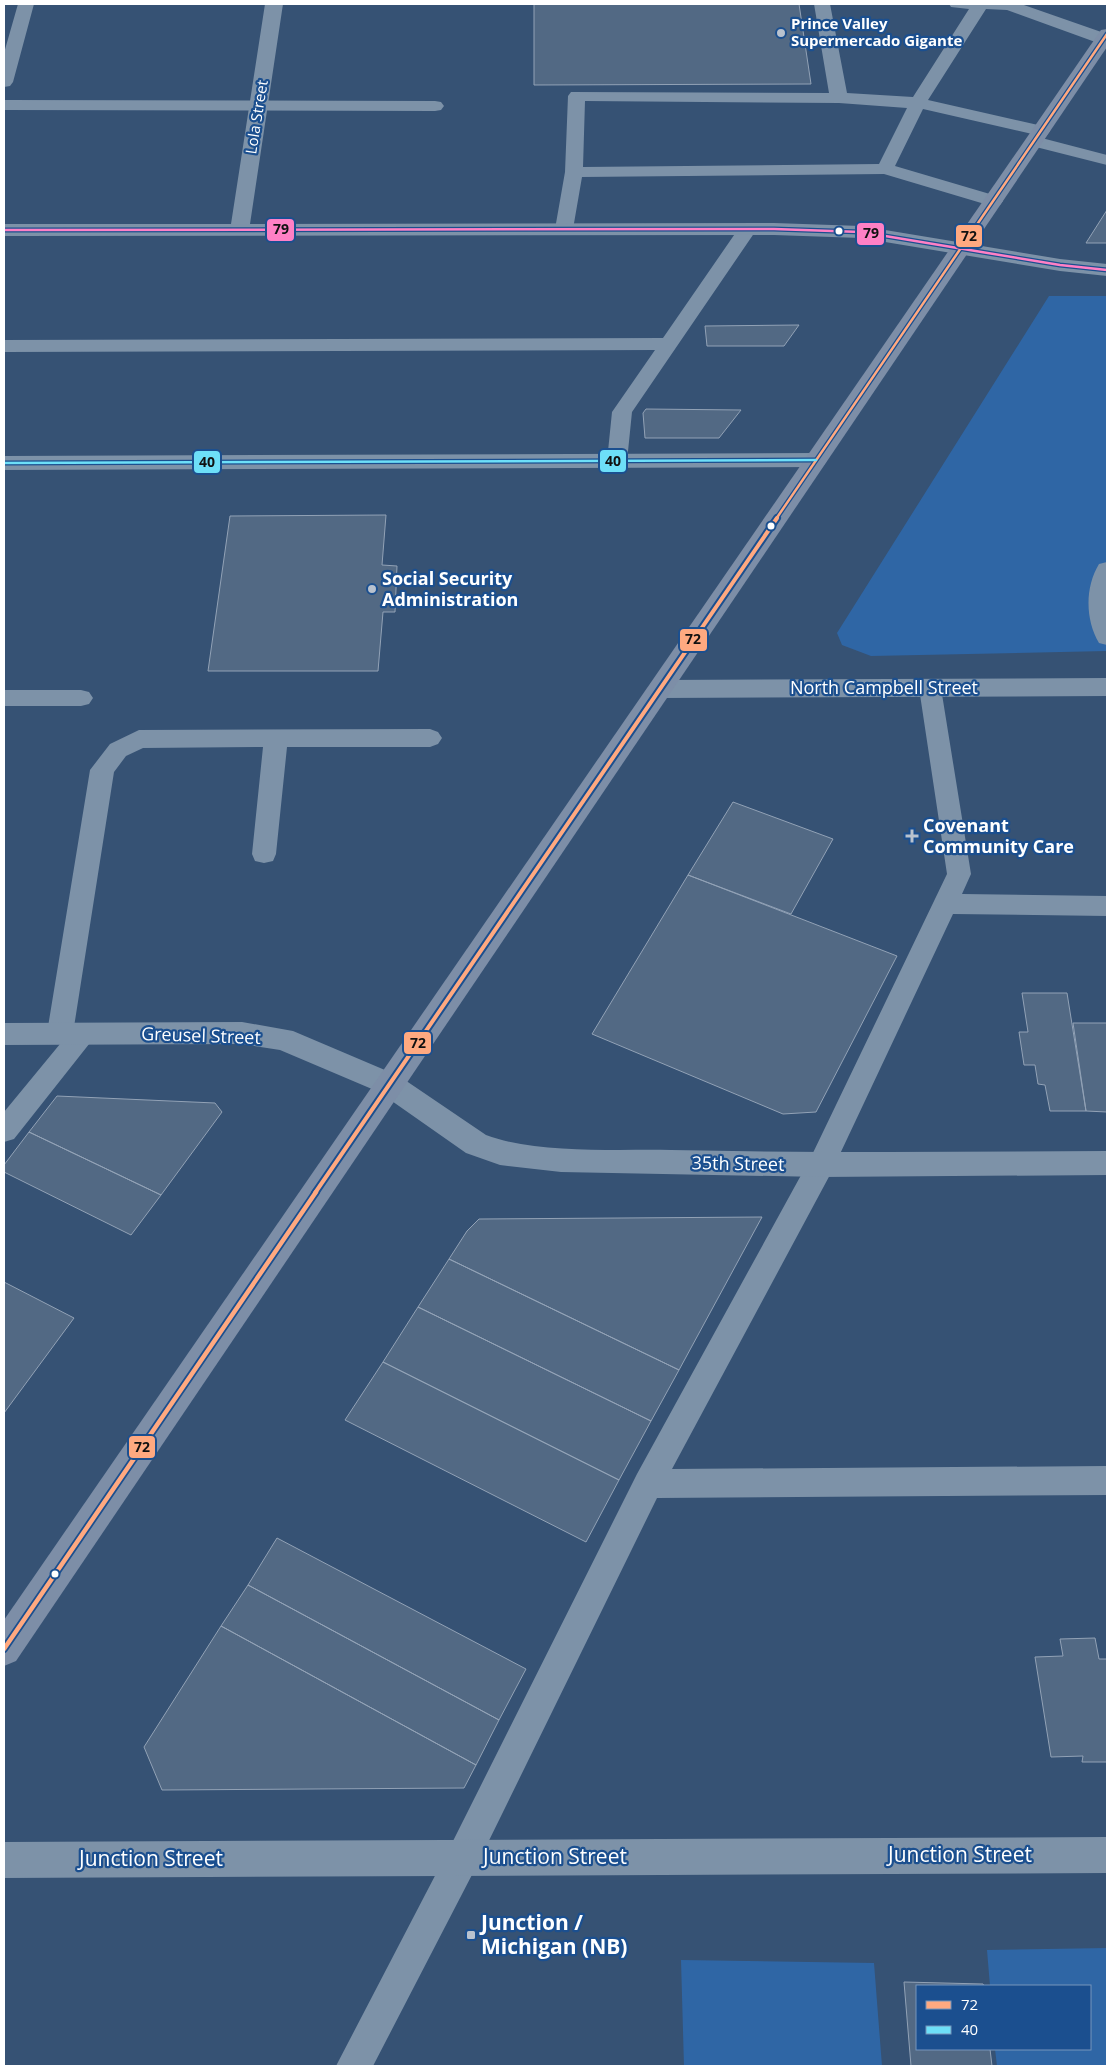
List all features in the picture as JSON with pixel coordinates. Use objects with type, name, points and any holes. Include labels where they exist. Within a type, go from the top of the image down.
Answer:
[{"type":"main road","points":[[4,1649],[961,247],[1106,38]]},
{"type":"street","name":"Lola Street","points":[[240,229],[274,4]]},
{"type":"street","points":[[4,230],[748,229],[861,232],[961,247],[1060,265],[1107,270]]},
{"type":"street","points":[[4,463],[816,460]]},
{"type":"street","name":"North Campbell Street","points":[[660,689],[1107,687]]},
{"type":"street","name":"Greusel Street","points":[[4,1034],[242,1033],[283,1039],[389,1084]]},
{"type":"street","name":"35th Street","points":[[389,1084],[476,1144],[500,1153],[560,1160],[821,1165],[1107,1162]]},
{"type":"street","name":"Junction Street","points":[[4,1860],[1107,1855]]},
{"type":"lane","points":[[4,82],[26,4]]},
{"type":"lane","points":[[822,4],[839,98]]},
{"type":"lane","points":[[957,4],[1009,5],[1106,38]]},
{"type":"lane","points":[[884,169],[918,103],[981,4]]},
{"type":"lane","points":[[564,229],[574,172],[577,96],[839,98],[918,103],[1038,136],[1107,160]]},
{"type":"lane","points":[[4,105],[435,106]]},
{"type":"lane","points":[[574,172],[884,169],[994,201]]},
{"type":"lane","points":[[617,461],[622,412],[748,229]]},
{"type":"lane","points":[[4,346],[667,344]]},
{"type":"lane","points":[[1107,569],[1102,603],[1107,637]]},
{"type":"lane","points":[[354,2066],[463,1857],[648,1484],[821,1165],[943,904],[959,874],[930,688]]},
{"type":"lane","points":[[4,698],[81,698]]},
{"type":"lane","points":[[4,1131],[72,1034],[102,770],[118,750],[139,739],[430,738]]},
{"type":"lane","points":[[264,854],[276,739]]},
{"type":"lane","points":[[943,904],[1107,906]]},
{"type":"lane","points":[[648,1484],[1107,1481]]},
{"type":"shaded area","points":[[1049,296],[1107,296],[1107,651],[871,656],[842,645],[837,633]]},
{"type":"shaded area","points":[[1107,1948],[1107,2066],[997,2066],[995,2050],[1091,2050],[1091,1985],[990,1985],[987,1950]]},
{"type":"shaded area","points":[[681,1960],[874,1963],[882,2066],[684,2066]]},
{"type":"building","points":[[534,4],[799,4],[811,84],[534,85]]},
{"type":"building","points":[[1107,210],[1107,243],[1086,243]]},
{"type":"building","points":[[799,325],[784,346],[707,346],[705,326]]},
{"type":"building","points":[[646,409],[741,410],[719,438],[645,438],[643,413]]},
{"type":"building","points":[[386,515],[382,565],[397,566],[395,612],[383,612],[378,671],[208,671],[230,516]]},
{"type":"building","points":[[733,802],[833,839],[791,914],[688,875]]},
{"type":"building","points":[[688,875],[897,956],[816,1112],[783,1114],[592,1034]]},
{"type":"building","points":[[1022,993],[1067,993],[1086,1111],[1050,1111],[1045,1085],[1038,1084],[1035,1065],[1024,1065],[1019,1032],[1028,1032]]},
{"type":"building","points":[[1073,1023],[1107,1023],[1107,1112],[1086,1111]]},
{"type":"building","points":[[57,1096],[215,1103],[222,1112],[161,1195],[29,1132]]},
{"type":"building","points":[[29,1132],[161,1195],[131,1235],[4,1172],[4,1165]]},
{"type":"building","points":[[762,1217],[679,1370],[449,1259],[467,1231],[479,1219]]},
{"type":"building","points":[[449,1259],[679,1370],[651,1421],[418,1307]]},
{"type":"building","points":[[4,1282],[74,1318],[4,1413]]},
{"type":"building","points":[[418,1307],[651,1421],[619,1480],[383,1362]]},
{"type":"building","points":[[383,1362],[619,1480],[586,1542],[345,1420]]},
{"type":"building","points":[[277,1538],[526,1669],[499,1720],[248,1585]]},
{"type":"building","points":[[248,1585],[499,1720],[476,1765],[221,1626]]},
{"type":"building","points":[[221,1626],[476,1765],[464,1788],[162,1790],[144,1747]]},
{"type":"building","points":[[1095,1638],[1099,1659],[1107,1659],[1107,1762],[1082,1762],[1083,1756],[1051,1757],[1035,1657],[1063,1656],[1060,1639]]},
{"type":"building","points":[[904,1982],[983,1984],[916,1985],[916,2050],[990,2050],[992,2066],[911,2066]]},
{"type":"transit line","name":"72","points":[[4,1649],[1107,34]]},
{"type":"transit line","name":"79","points":[[4,230],[774,229],[861,232],[1060,265],[1107,270]]},
{"type":"transit line","name":"40","points":[[4,463],[816,460]]},
{"type":"place","name":"Prince Valley Supermercado Gigante","points":[[781,33]]},
{"type":"place","name":"Social Security Administration","points":[[372,589]]},
{"type":"place","name":"Covenant Community Care","points":[[912,836]]},
{"type":"place","name":"Junction / Michigan (NB)","points":[[471,1935]]}]
